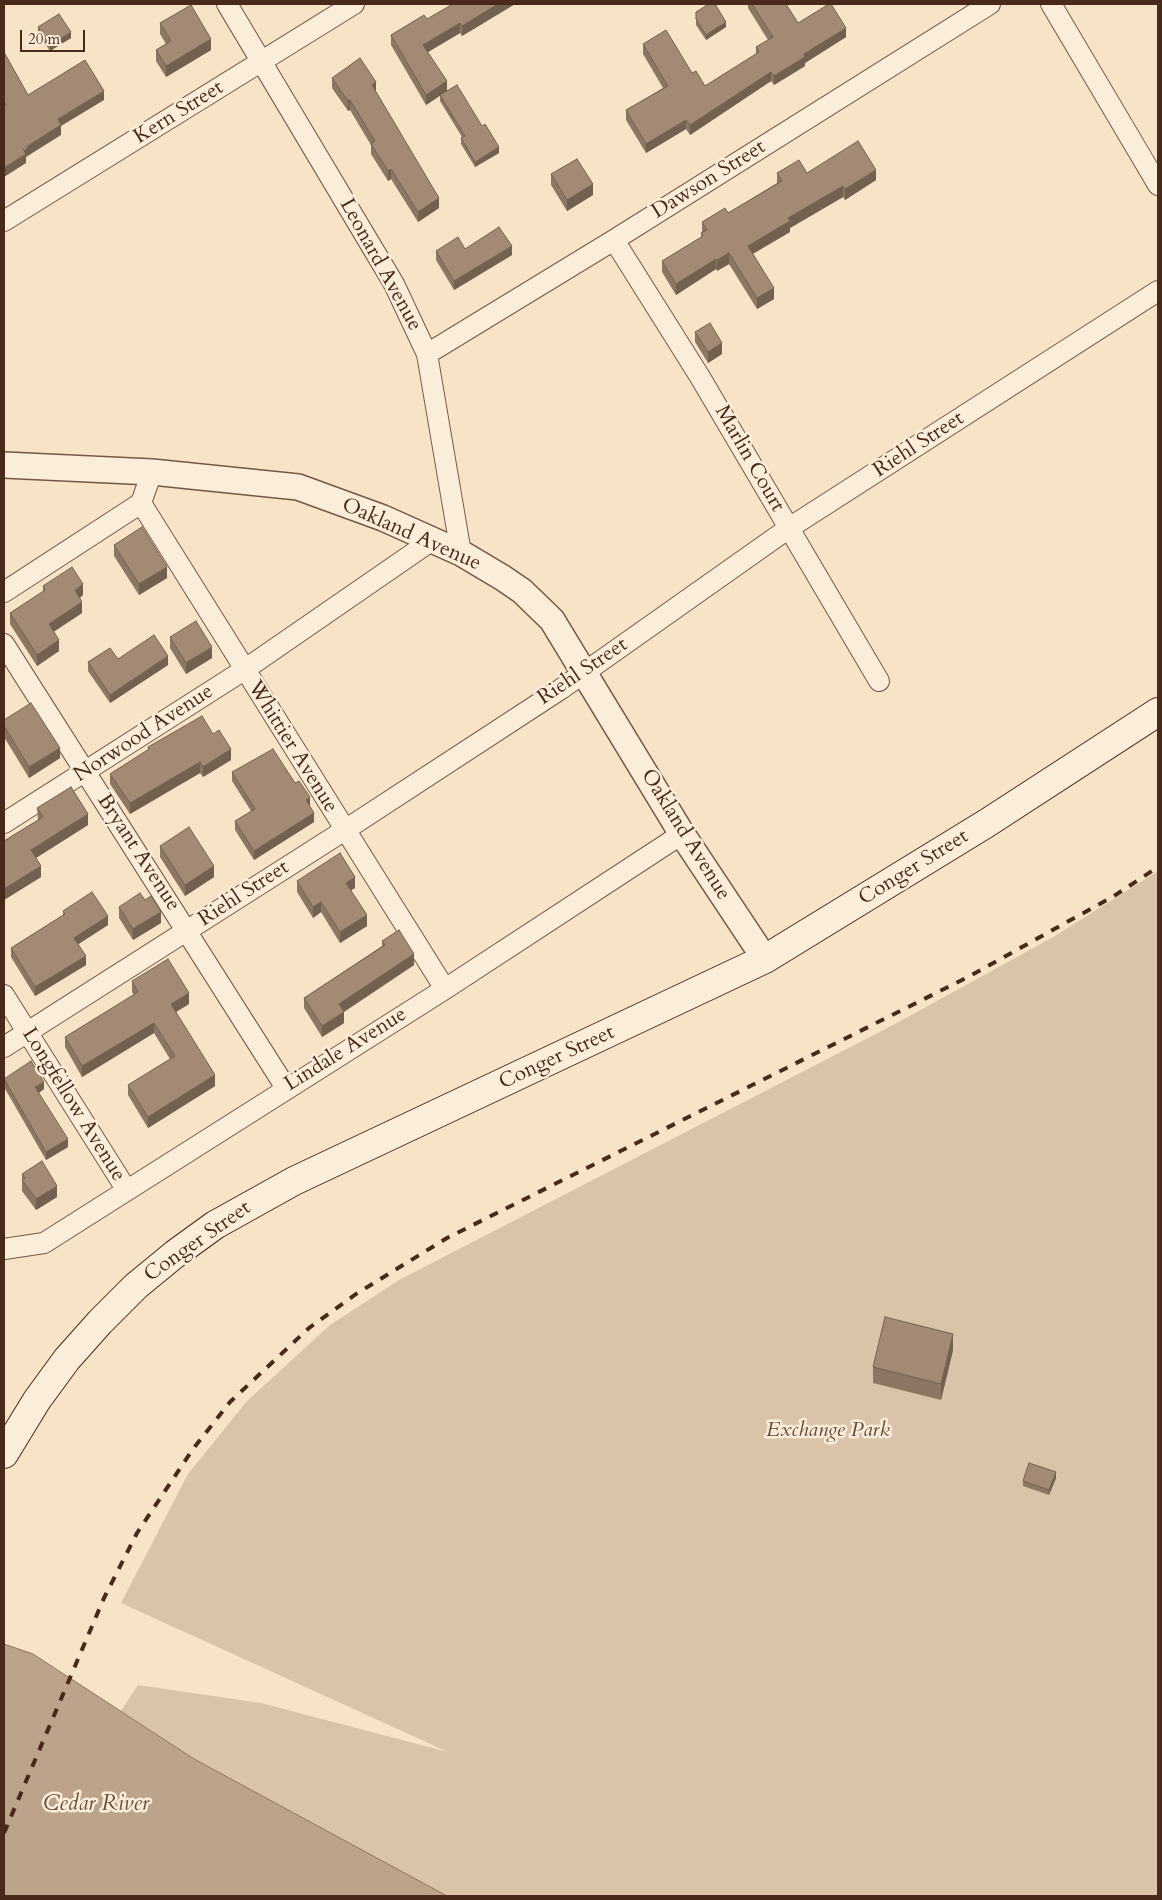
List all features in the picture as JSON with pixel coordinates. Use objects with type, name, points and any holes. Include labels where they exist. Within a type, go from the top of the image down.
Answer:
[{"type":"main road","name":"Conger Street","points":[[4,1454],[37,1400],[67,1359],[100,1322],[136,1286],[215,1225],[294,1181],[765,959],[987,824],[1158,712]]},
{"type":"street","name":"Leonard Avenue","points":[[227,4],[394,284],[427,354],[461,553]]},
{"type":"street","name":"Kern Street","points":[[4,221],[354,4]]},
{"type":"street","name":"Dawson Street","points":[[427,354],[614,240],[990,4]]},
{"type":"street","points":[[1051,4],[1158,185]]},
{"type":"street","name":"Marlin Court","points":[[614,240],[700,376],[880,681]]},
{"type":"street","name":"Riehl Street","points":[[4,1047],[344,830],[584,673],[789,528],[1158,291]]},
{"type":"street","name":"Oakland Avenue","points":[[4,465],[152,472],[298,487],[384,518],[461,553],[522,591],[552,620],[682,834],[765,959]]},
{"type":"street","points":[[4,592],[142,503],[152,472]]},
{"type":"street","name":"Whittier Avenue","points":[[142,503],[244,670],[445,988]]},
{"type":"street","name":"Norwood Avenue","points":[[4,823],[244,670],[431,541]]},
{"type":"street","name":"Bryant Avenue","points":[[4,644],[188,930],[286,1088]]},
{"type":"street","name":"Lindale Avenue","points":[[4,1249],[44,1243],[126,1189],[445,988],[682,834]]},
{"type":"street","name":"Longfellow Avenue","points":[[4,995],[126,1189]]},
{"type":"green space","name":"Exchange Park","points":[[1158,871],[1158,1896],[447,1896],[194,1759],[121,1711],[138,1685],[261,1703],[448,1752],[121,1603],[188,1474],[247,1401],[330,1325],[399,1280],[895,1024],[1055,936]]},
{"type":"water","name":"Cedar River","points":[[4,1644],[33,1654],[194,1759],[447,1896],[4,1896]]},
{"type":"building","points":[[453,4],[498,4],[462,26],[460,23],[423,45],[447,81],[426,95],[391,35],[424,15],[427,19]]},
{"type":"building","points":[[709,4],[715,4],[726,22],[706,35],[696,19],[696,12]]},
{"type":"building","points":[[752,4],[786,4],[798,23],[831,4],[846,28],[804,54],[805,57],[774,76],[771,72],[690,125],[686,120],[646,144],[626,110],[668,86],[643,44],[666,30],[692,73],[696,71],[705,86],[759,52],[756,47],[773,37]]},
{"type":"building","points":[[191,5],[211,39],[166,66],[156,50],[171,41],[160,23]]},
{"type":"building","points":[[59,14],[71,32],[50,46],[38,27]]},
{"type":"building","points":[[4,52],[28,95],[85,60],[104,91],[58,119],[61,125],[23,149],[26,154],[4,168],[4,106],[6,105],[4,101]]},
{"type":"building","points":[[360,58],[376,82],[372,85],[439,198],[418,212],[391,169],[388,171],[371,144],[375,141],[350,100],[348,101],[332,78]]},
{"type":"building","points":[[457,85],[482,126],[485,124],[499,147],[475,162],[461,138],[465,136],[440,95]]},
{"type":"building","points":[[858,141],[876,170],[845,189],[843,186],[788,218],[790,221],[748,246],[774,288],[757,298],[729,253],[676,284],[662,261],[703,236],[701,233],[707,230],[702,222],[725,208],[728,213],[782,181],[777,173],[799,160],[807,173]]},
{"type":"building","points":[[577,159],[593,184],[567,200],[551,174]]},
{"type":"building","points":[[499,227],[512,246],[454,281],[436,251],[458,237],[465,249]]},
{"type":"building","points":[[710,323],[722,343],[708,352],[695,332]]},
{"type":"building","points":[[142,527],[167,567],[139,584],[114,545]]},
{"type":"building","points":[[72,567],[83,584],[75,590],[82,602],[49,624],[59,640],[37,655],[10,613],[45,590],[43,586]]},
{"type":"building","points":[[196,621],[212,647],[186,663],[170,637]]},
{"type":"building","points":[[154,635],[168,656],[110,695],[88,662],[110,648],[118,659]]},
{"type":"building","points":[[31,703],[60,748],[29,767],[4,726],[4,720]]},
{"type":"building","points":[[202,716],[213,734],[219,730],[231,749],[203,767],[200,762],[130,803],[110,774],[149,749],[148,747]]},
{"type":"building","points":[[273,749],[295,783],[299,781],[310,797],[306,800],[314,813],[254,851],[235,821],[255,809],[232,772]]},
{"type":"building","points":[[71,787],[88,814],[31,850],[41,866],[4,889],[4,841],[43,817],[37,808]]},
{"type":"building","points":[[189,827],[214,866],[185,885],[160,846]]},
{"type":"building","points":[[340,853],[355,877],[346,883],[367,915],[340,932],[321,902],[313,907],[297,881]]},
{"type":"building","points":[[92,892],[108,916],[74,938],[86,956],[35,987],[11,948],[65,914],[63,911]]},
{"type":"building","points":[[140,893],[145,900],[151,896],[161,912],[133,929],[119,907]]},
{"type":"building","points":[[399,930],[414,954],[339,1004],[344,1012],[322,1026],[304,998],[385,945],[382,941]]},
{"type":"building","points":[[168,959],[189,993],[171,1004],[215,1075],[148,1117],[128,1085],[175,1056],[154,1023],[82,1066],[65,1037],[138,992],[132,981]]},
{"type":"building","points":[[31,1061],[44,1082],[35,1087],[68,1139],[46,1152],[4,1079]]},
{"type":"building","points":[[42,1161],[57,1186],[36,1199],[22,1180],[25,1178],[22,1174]]},
{"type":"building","points":[[885,1317],[953,1334],[941,1384],[873,1367]]},
{"type":"building","points":[[1029,1463],[1056,1472],[1049,1490],[1023,1481]]},
{"type":"railway","points":[[4,1833],[104,1598],[137,1533],[193,1449],[230,1402],[309,1328],[356,1294],[447,1238],[968,977],[1114,896],[1158,867]]}]
